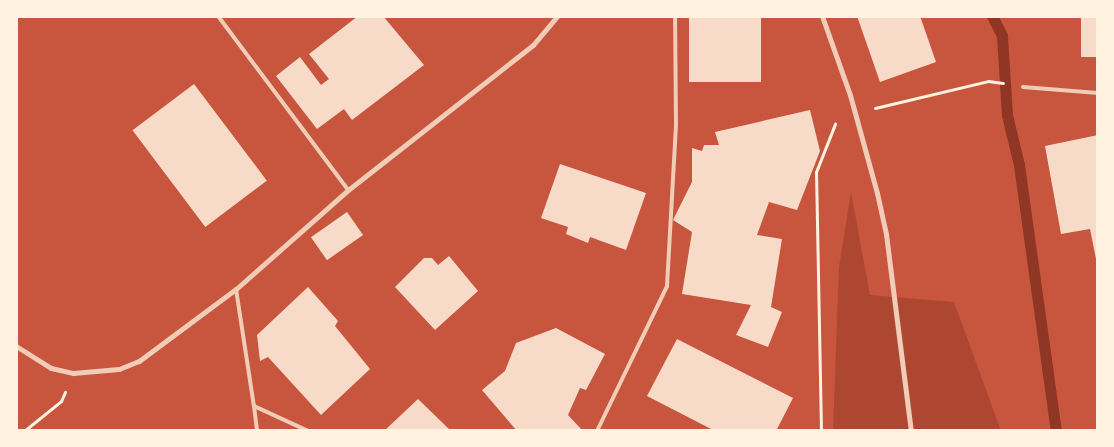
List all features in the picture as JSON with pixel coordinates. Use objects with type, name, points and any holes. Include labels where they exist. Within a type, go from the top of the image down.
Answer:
[{"type":"street","points":[[16,346],[51,368],[73,373],[119,369],[139,361],[236,289],[348,190],[533,45],[557,16]]},
{"type":"street","points":[[822,16],[855,112],[886,234],[911,431]]},
{"type":"lane","points":[[218,16],[348,190]]},
{"type":"lane","points":[[597,431],[667,286],[676,124],[675,16]]},
{"type":"lane","points":[[1023,87],[1098,93]]},
{"type":"lane","points":[[236,289],[257,431]]},
{"type":"lane","points":[[254,406],[308,431]]},
{"type":"path","points":[[855,112],[988,80]]},
{"type":"path","points":[[821,431],[816,172],[826,142],[850,95]]},
{"type":"path","points":[[24,431],[61,400],[73,373]]},
{"type":"shaded area","points":[[851,192],[870,295],[954,302],[1001,431],[833,431],[839,267]]},
{"type":"building","points":[[358,16],[383,16],[424,65],[352,120],[344,109],[317,129],[276,76],[300,57],[321,85],[329,79],[309,54]]},
{"type":"building","points":[[689,16],[761,16],[761,82],[689,82]]},
{"type":"building","points":[[857,16],[920,16],[936,62],[880,82]]},
{"type":"building","points":[[1081,16],[1098,16],[1098,57],[1081,57]]},
{"type":"building","points":[[194,84],[267,181],[205,227],[133,130]]},
{"type":"building","points":[[810,110],[820,151],[797,210],[769,202],[757,235],[782,239],[771,307],[782,312],[768,347],[736,335],[751,305],[682,294],[692,232],[673,220],[692,182],[692,148],[702,151],[704,145],[719,145],[715,132]]},
{"type":"building","points":[[1098,135],[1097,264],[1090,229],[1061,234],[1045,146]]},
{"type":"building","points":[[560,164],[646,193],[626,250],[590,237],[588,243],[566,234],[568,227],[541,218]]},
{"type":"building","points":[[347,212],[363,235],[327,260],[311,237]]},
{"type":"building","points":[[449,256],[478,291],[435,330],[395,287],[424,258],[432,258],[438,265]]},
{"type":"building","points":[[308,287],[338,321],[335,326],[370,369],[321,415],[268,357],[260,361],[257,335]]},
{"type":"building","points":[[556,328],[605,354],[586,390],[580,388],[568,415],[583,431],[517,431],[482,390],[505,371],[516,343]]},
{"type":"building","points":[[677,339],[793,398],[776,431],[715,431],[647,396]]},
{"type":"building","points":[[418,399],[451,431],[384,431]]},
{"type":"waterway","points":[[992,16],[1002,36],[1007,115],[1019,165],[1056,431]]}]
